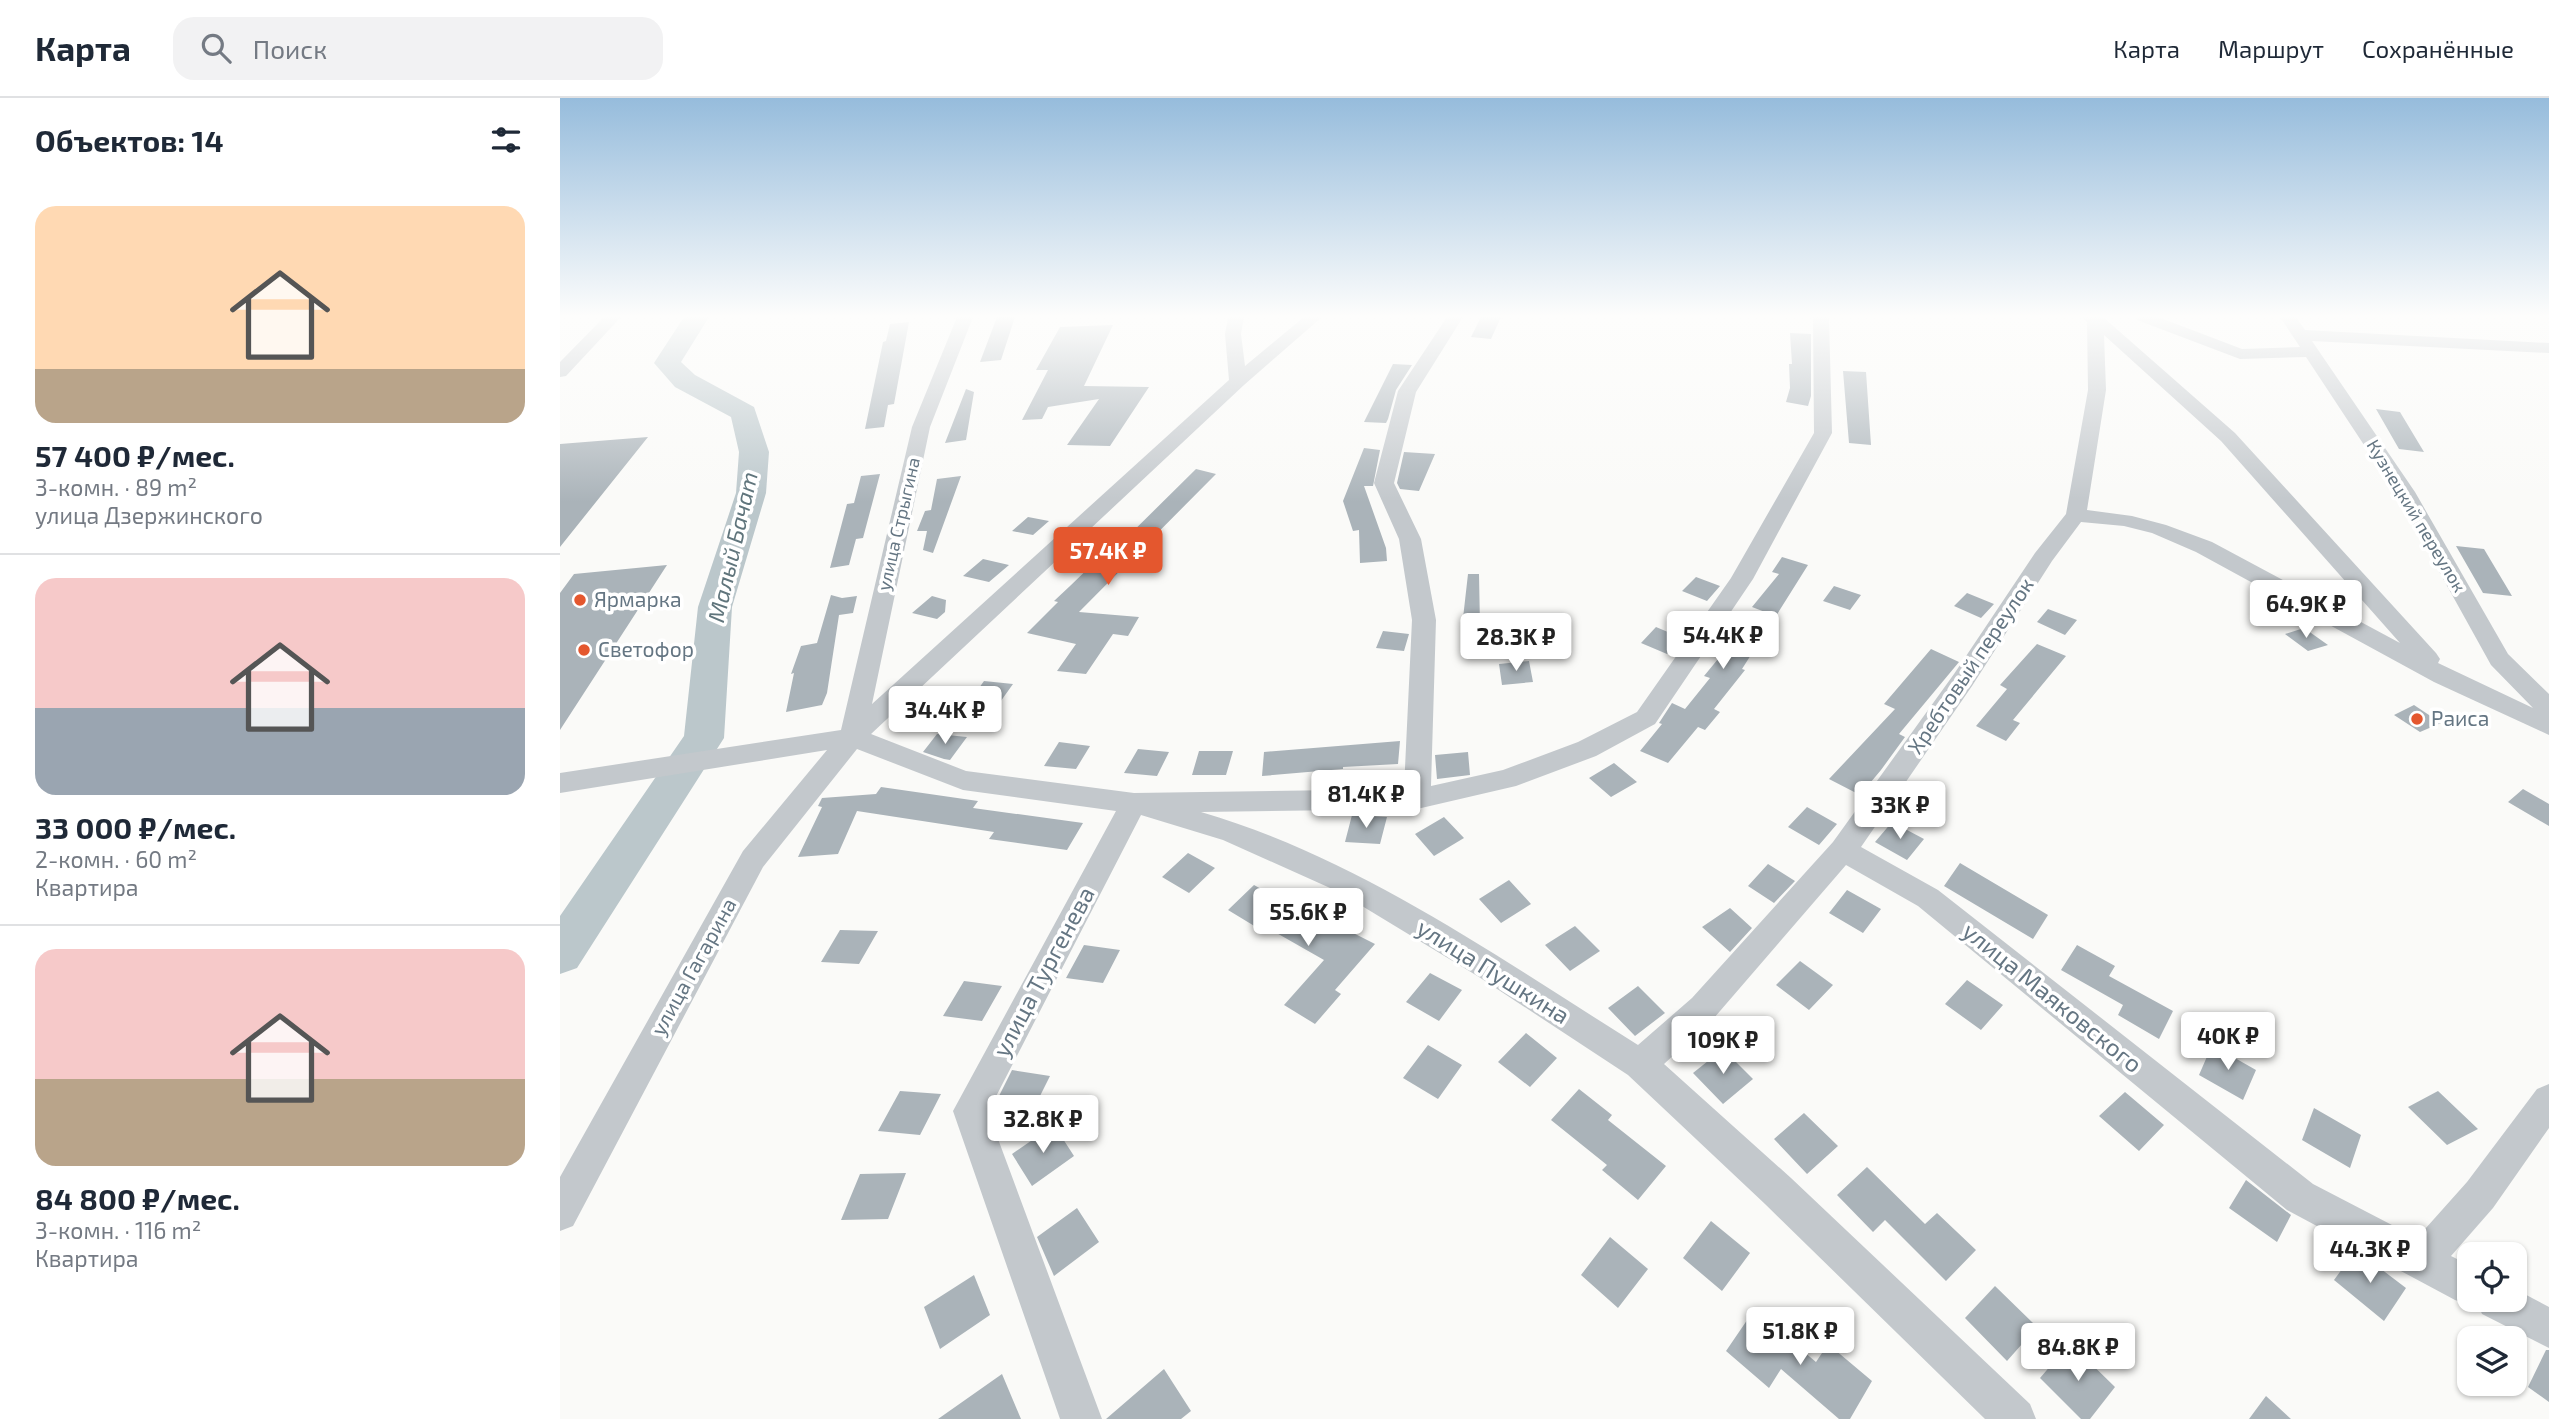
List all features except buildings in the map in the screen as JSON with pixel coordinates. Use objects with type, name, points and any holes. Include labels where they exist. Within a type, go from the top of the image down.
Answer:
[{"type":"street","name":"улица Стрыгина","points":[[852,737],[921,427],[940,379]]},
{"type":"street","name":"улица Гагарина","points":[[560,1213],[753,859],[852,737],[1241,379]]},
{"type":"street","points":[[1417,379],[1407,391],[1384,483],[1410,539],[1424,620],[1417,799]]},
{"type":"street","points":[[1134,803],[1417,799],[1507,779],[1587,749],[1646,718],[1742,579],[1823,433],[1822,379]]},
{"type":"street","points":[[2096,379],[2097,390],[2076,515],[2125,520],[2159,529],[2204,547],[2443,676],[2549,726]]},
{"type":"street","points":[[2161,379],[2228,438],[2443,676]]},
{"type":"street","name":"Кузнецкий переулок","points":[[2331,379],[2406,492],[2499,659],[2549,709]]},
{"type":"street","name":"Хребтовый переулок","points":[[1640,1064],[1703,1008],[1843,850],[1964,680],[2043,558],[2076,515]]},
{"type":"street","points":[[560,782],[852,737]]},
{"type":"street","name":"улица Пушкина","points":[[852,737],[963,780],[1134,803],[1231,832],[1349,884],[1490,968],[1640,1064],[1778,1191],[2015,1419]]},
{"type":"street","name":"улица Тургенева","points":[[1081,1419],[970,1111],[1134,803]]},
{"type":"street","name":"улица Маяковского","points":[[1843,850],[1928,898],[2300,1196],[2457,1280]]},
{"type":"street","points":[[2421,1261],[2480,1195],[2549,1100]]},
{"type":"street","points":[[2519,1312],[2549,1328]]},
{"type":"waterway","name":"Малый Бачат","points":[[560,954],[704,738],[715,607],[751,493],[754,452],[744,413],[683,379]]},
{"type":"place","name":"Ярмарка","points":[[580,600]]},
{"type":"place","name":"Светофор","points":[[584,650]]},
{"type":"place","name":"Раиса","points":[[2417,719]]}]
